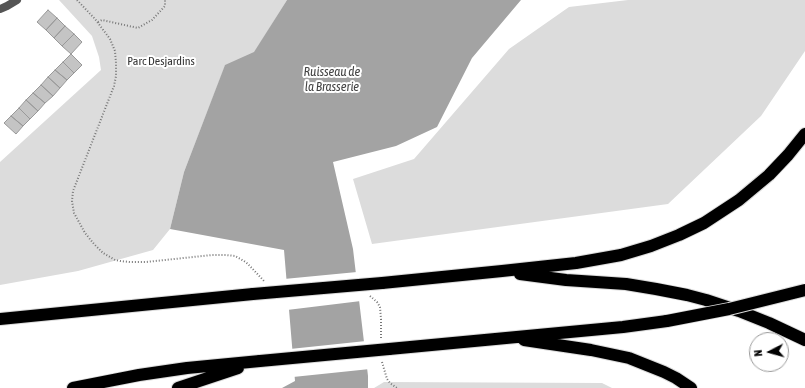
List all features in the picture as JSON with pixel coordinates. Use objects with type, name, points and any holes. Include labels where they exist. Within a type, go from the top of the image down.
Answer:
[{"type":"highway","points":[[797,144],[805,128]]},
{"type":"highway","points":[[0,319],[562,265],[607,258],[637,251],[672,238],[704,223],[739,200],[769,175],[805,134]]},
{"type":"highway","points":[[502,271],[566,280],[626,284],[672,292],[706,300],[739,311],[805,340]]},
{"type":"highway","points":[[73,388],[139,375],[187,368],[623,327],[712,313],[805,290]]},
{"type":"highway","points":[[507,337],[591,350],[623,357],[641,362],[664,372],[692,388]]},
{"type":"highway","points":[[178,388],[260,361]]},
{"type":"street","points":[[0,9],[17,0]]},
{"type":"path","points":[[77,0],[110,39],[116,57],[116,76],[114,86],[73,191],[72,201],[74,213],[85,233],[99,249],[108,256],[120,261],[146,262],[212,255],[229,255],[241,259],[248,264],[265,282]]},
{"type":"path","points":[[98,23],[102,20],[138,28],[152,20],[165,6],[165,0]]},
{"type":"green space","name":"Parc Desjardins","points":[[59,0],[287,0],[254,53],[225,66],[184,172],[170,229],[153,250],[78,271],[0,285],[0,162],[101,70],[99,57],[92,36]]},
{"type":"green space","points":[[628,0],[805,0],[805,51],[761,116],[668,204],[372,244],[353,179],[414,159],[509,49],[569,7]]},
{"type":"green space","points":[[384,382],[602,383],[612,388],[374,388]]},
{"type":"water","name":"Ruisseau de la Brasserie","points":[[287,0],[521,0],[472,58],[437,127],[396,146],[333,162],[353,249],[368,376],[368,388],[282,388],[295,381],[284,250],[170,229],[184,172],[225,65],[254,52]]},
{"type":"pier","points":[[357,272],[361,301],[287,310],[284,279]]},
{"type":"pier","points":[[366,341],[370,369],[293,377],[290,349]]},
{"type":"building","points":[[48,10],[57,18],[46,30],[37,22]]},
{"type":"building","points":[[57,18],[65,26],[54,38],[46,30]]},
{"type":"building","points":[[65,26],[74,34],[62,46],[54,38]]},
{"type":"building","points":[[74,34],[82,42],[71,54],[62,46]]},
{"type":"building","points":[[71,54],[82,65],[74,73],[63,62]]},
{"type":"building","points":[[63,62],[74,73],[67,80],[55,70]]},
{"type":"building","points":[[55,70],[67,80],[60,88],[48,77]]},
{"type":"building","points":[[48,77],[60,88],[53,96],[41,85]]},
{"type":"building","points":[[41,85],[53,96],[45,103],[33,93]]},
{"type":"building","points":[[33,93],[45,103],[38,111],[26,100]]},
{"type":"building","points":[[26,100],[38,111],[30,119],[19,108]]},
{"type":"building","points":[[19,108],[30,119],[23,126],[11,116]]},
{"type":"building","points":[[11,116],[23,126],[16,134],[4,123]]}]
